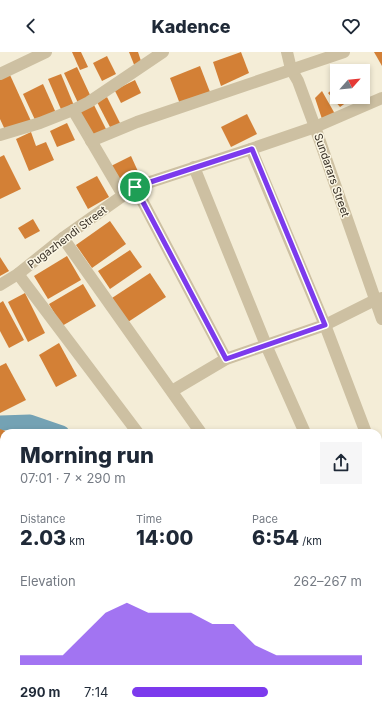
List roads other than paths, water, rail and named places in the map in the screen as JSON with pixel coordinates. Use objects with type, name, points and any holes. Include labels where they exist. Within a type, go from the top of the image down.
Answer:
[{"type":"street","points":[[0,74],[46,52]]},
{"type":"street","points":[[0,135],[40,123],[89,102],[163,52]]},
{"type":"street","name":"Sundarars Street","points":[[287,52],[291,69],[298,81],[378,299],[382,319]]},
{"type":"street","points":[[91,141],[120,128],[344,52]]},
{"type":"street","name":"Pugazhendi Street","points":[[0,285],[18,274],[63,238],[135,187],[315,127],[382,98]]},
{"type":"street","points":[[73,110],[123,195]]},
{"type":"street","points":[[252,149],[325,325],[364,429]]},
{"type":"street","points":[[194,167],[266,345],[303,429]]},
{"type":"street","points":[[135,187],[226,359]]},
{"type":"street","points":[[63,238],[198,429]]},
{"type":"street","points":[[18,274],[135,429]]},
{"type":"street","points":[[172,391],[226,359],[325,325],[378,299]]},
{"type":"waterway","points":[[0,423],[30,422],[50,429]]}]
